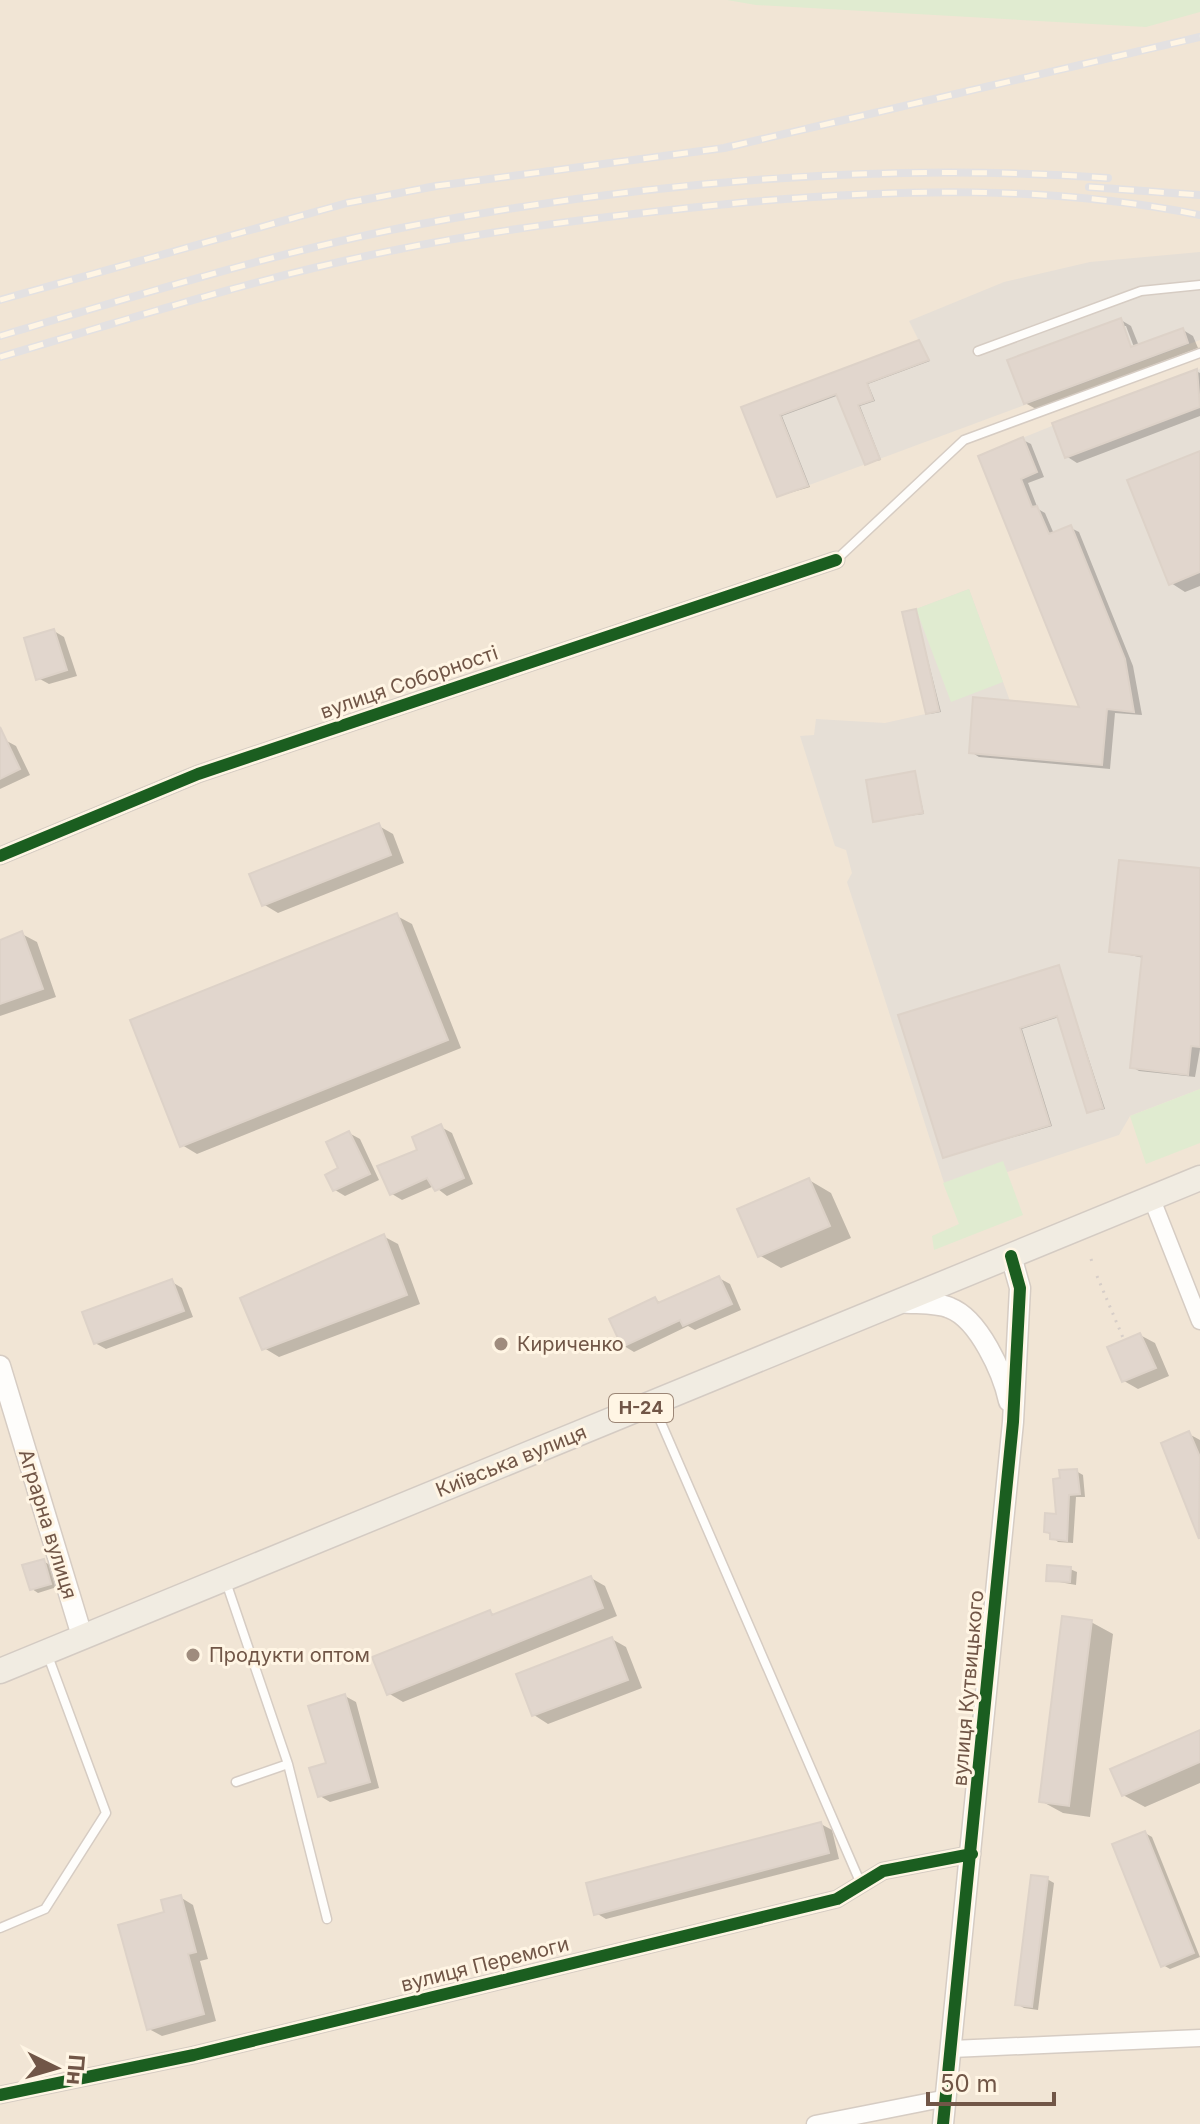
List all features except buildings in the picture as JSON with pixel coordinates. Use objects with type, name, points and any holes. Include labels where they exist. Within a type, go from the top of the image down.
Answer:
[{"type":"main road","name":"Київська вулиця","points":[[0,1671],[1200,1178]]},
{"type":"street","name":"вулиця Соборності","points":[[0,856],[198,774],[836,560]]},
{"type":"street","points":[[1151,1197],[1200,1321]]},
{"type":"street","name":"вулиця Кутвицького","points":[[943,2124],[1013,1422],[1020,1288],[1011,1256]]},
{"type":"street","points":[[900,1302],[951,1308],[977,1332],[996,1361],[1013,1422]]},
{"type":"street","name":"Аграрна вулиця","points":[[0,1369],[82,1636]]},
{"type":"street","name":"вулиця Перемоги","points":[[0,2095],[210,2051],[821,1903],[837,1899],[883,1871],[972,1854]]},
{"type":"street","points":[[952,2049],[1200,2038]]},
{"type":"street","points":[[815,2124],[947,2098]]},
{"type":"lane","points":[[978,351],[1141,291],[1200,285]]},
{"type":"lane","points":[[836,560],[964,440],[1200,353]]},
{"type":"lane","points":[[653,1403],[861,1884]]},
{"type":"lane","points":[[224,1577],[288,1764],[327,1919]]},
{"type":"lane","points":[[0,1928],[45,1909],[106,1813],[47,1651]]},
{"type":"lane","points":[[236,1782],[288,1764]]},
{"type":"path","points":[[1091,1259],[1093,1265]]},
{"type":"path","points":[[1097,1276],[1124,1340]]},
{"type":"shaded area","points":[[0,0],[1200,0],[1200,2124],[0,2124]]},
{"type":"shaded area","points":[[1200,252],[1200,340],[777,497],[741,407],[919,341],[909,321],[1004,282],[1090,262]]},
{"type":"shaded area","points":[[1200,369],[1200,1089],[1130,1116],[1119,1135],[947,1192],[847,882],[852,873],[846,850],[835,846],[800,736],[814,735],[816,719],[885,723],[939,711],[916,609],[969,589],[1010,701],[1079,707],[978,456],[1052,426],[1052,423]]},
{"type":"green space","points":[[727,0],[1200,0],[1200,12],[1146,27],[756,5]]},
{"type":"green space","points":[[969,589],[1003,682],[951,702],[916,609]]},
{"type":"green space","points":[[1200,1089],[1200,1143],[1146,1164],[1130,1116]]},
{"type":"green space","points":[[1003,1161],[1023,1215],[934,1250],[932,1236],[959,1224],[943,1183]]},
{"type":"railway","points":[[0,300],[347,203],[436,186],[724,148],[1200,37]]},
{"type":"railway","points":[[0,336],[315,247],[506,209],[677,187],[849,174],[1022,174],[1108,178]]},
{"type":"railway","points":[[1089,187],[1200,195]]},
{"type":"railway","points":[[0,357],[304,270],[447,240],[598,218],[748,202],[919,192],[1088,198],[1200,215]]},
{"type":"cycle path","points":[[0,856],[198,774],[836,560]]},
{"type":"cycle path","points":[[943,2124],[1013,1422],[1020,1288],[1011,1256]]},
{"type":"cycle path","points":[[0,2095],[194,2055],[837,1899],[883,1871],[972,1854]]},
{"type":"place","name":"Кириченко","points":[[501,1344]]},
{"type":"place","name":"Продукти оптом","points":[[193,1655]]}]
